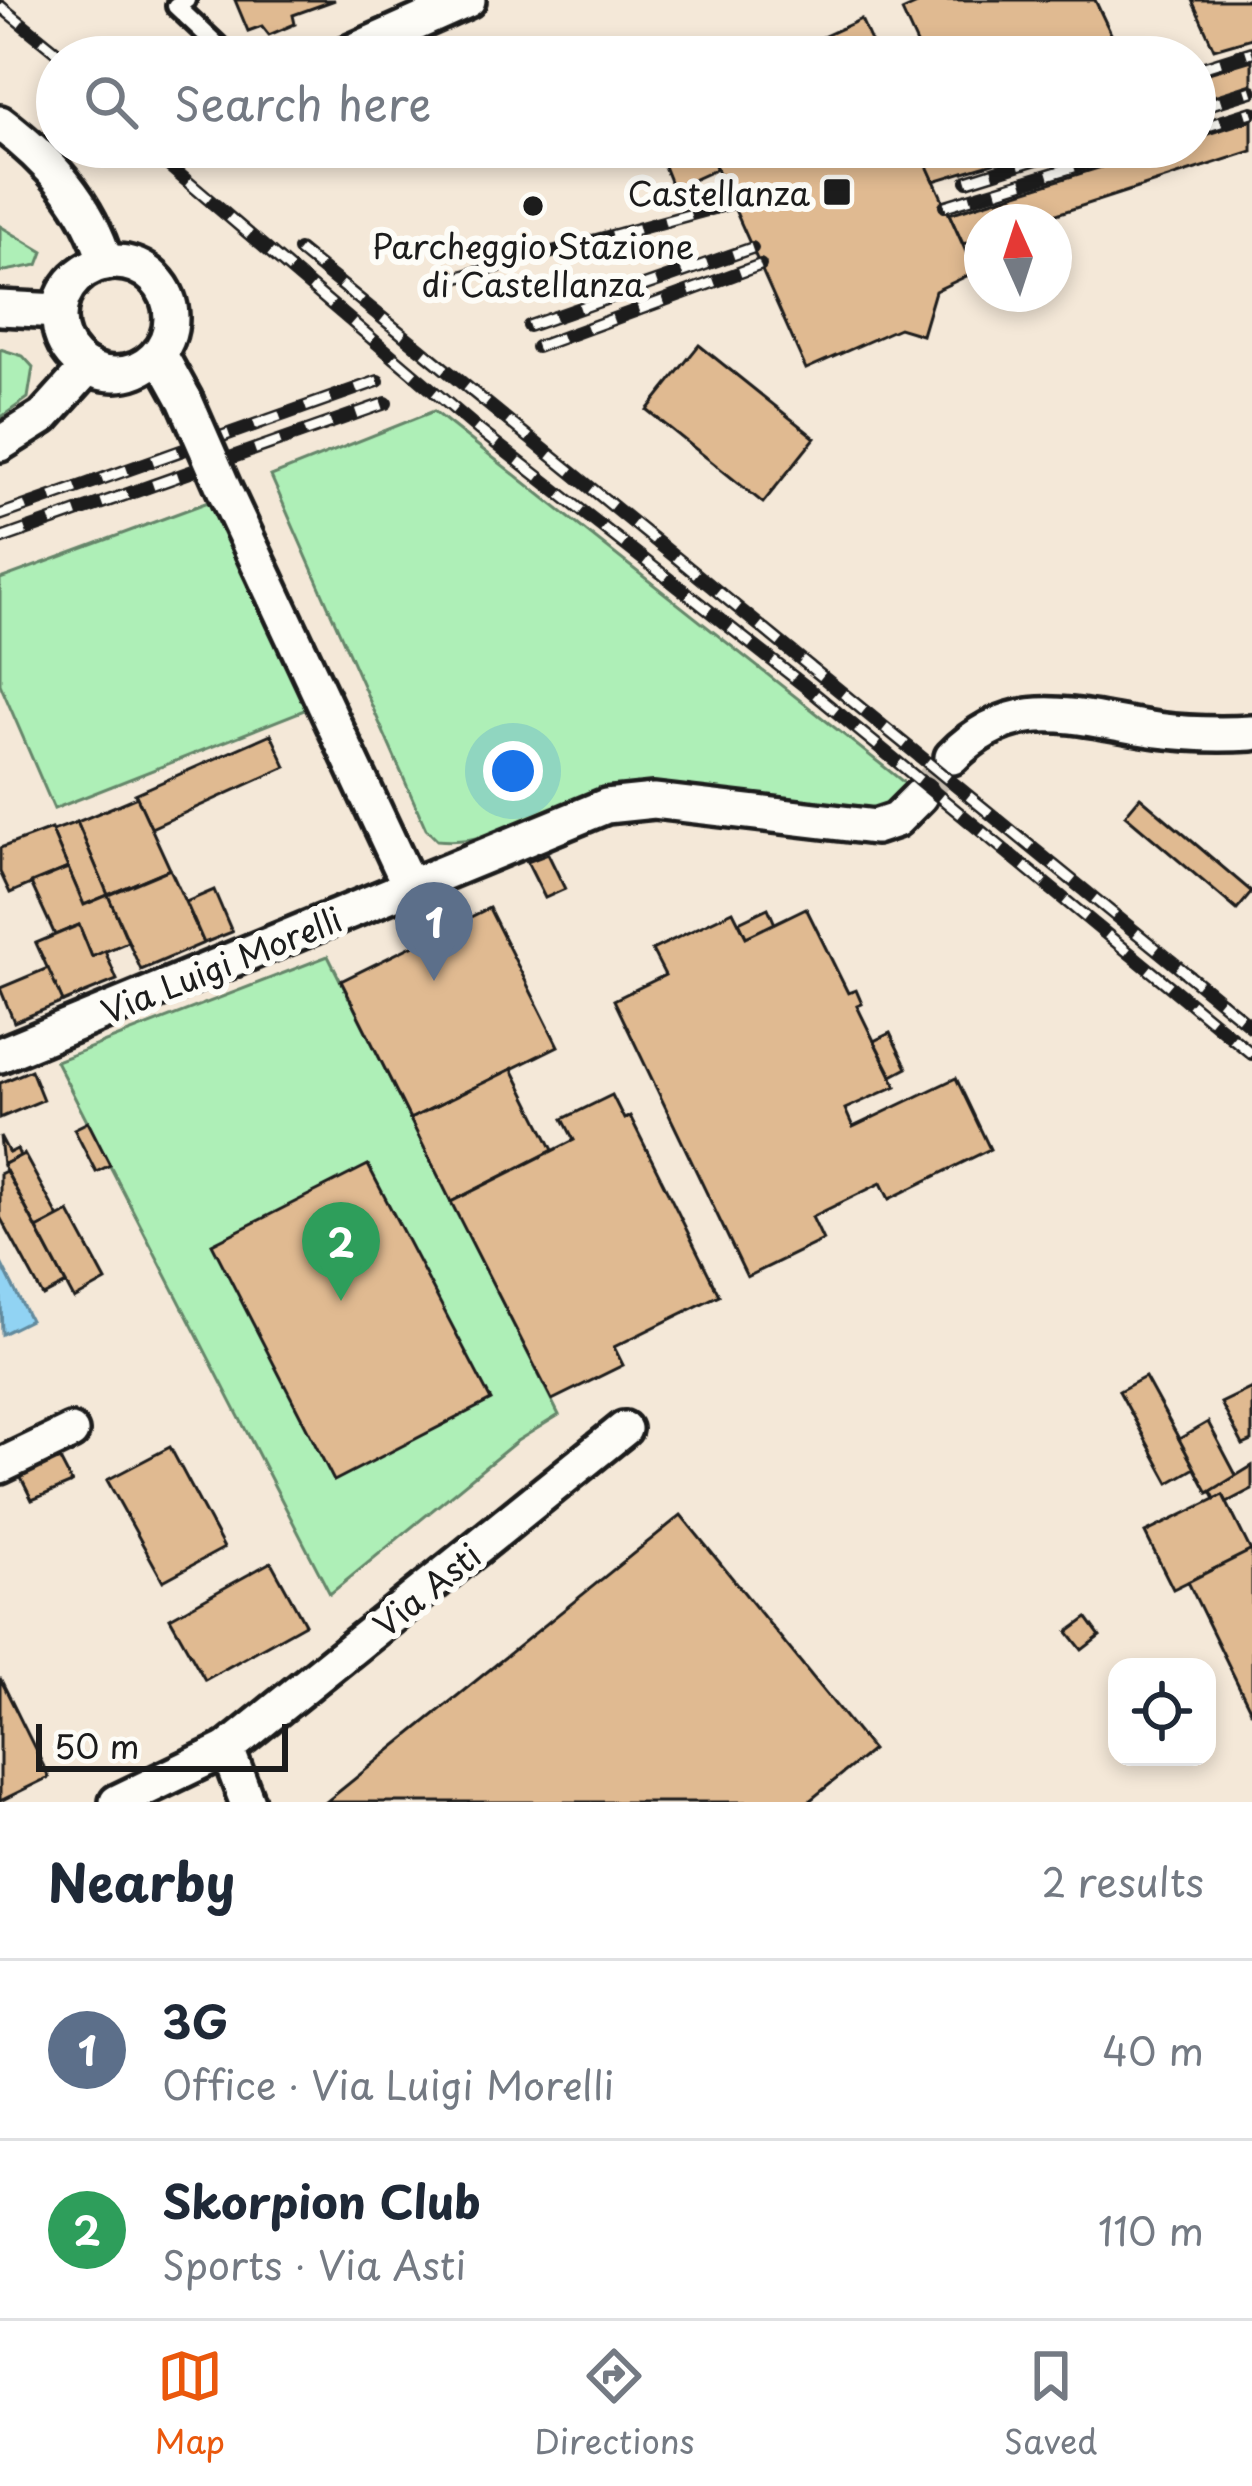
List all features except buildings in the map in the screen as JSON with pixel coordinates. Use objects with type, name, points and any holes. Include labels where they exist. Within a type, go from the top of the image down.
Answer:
[{"type":"street","points":[[387,36],[468,0]]},
{"type":"street","points":[[0,123],[36,157]]},
{"type":"street","points":[[48,168],[88,216],[106,262]]},
{"type":"street","points":[[106,262],[142,269],[167,298],[171,317],[159,352],[148,363],[118,374],[88,367],[64,344],[59,311],[74,279],[106,262]]},
{"type":"street","points":[[0,308],[59,311]]},
{"type":"street","points":[[159,352],[410,887]]},
{"type":"street","points":[[0,444],[43,417],[88,367]]},
{"type":"street","points":[[952,757],[990,725],[1036,714],[1176,732],[1252,733]]},
{"type":"street","name":"Via Luigi Morelli","points":[[0,1054],[585,813],[629,801],[875,827],[896,820],[920,796]]},
{"type":"street","name":"Via Asti","points":[[117,1802],[227,1749],[624,1429]]},
{"type":"street","points":[[0,1466],[71,1432]]},
{"type":"street","points":[[227,1749],[247,1802]]},
{"type":"lane","points":[[186,0],[176,5],[208,36]]},
{"type":"green space","points":[[0,226],[43,252],[38,265],[0,272]]},
{"type":"green space","points":[[0,349],[23,356],[33,367],[28,398],[0,418]]},
{"type":"green space","points":[[434,411],[911,788],[889,808],[872,815],[630,785],[485,836],[437,840],[426,829],[271,476]]},
{"type":"green space","points":[[211,501],[307,709],[54,809],[0,684],[0,579]]},
{"type":"green space","points":[[328,956],[559,1415],[517,1441],[330,1594],[56,1061]]},
{"type":"water","points":[[0,1267],[30,1320],[2,1334]]},
{"type":"tunnel","points":[[920,796],[952,757]]},
{"type":"railway","points":[[0,6],[37,36]]},
{"type":"railway","points":[[1216,63],[1252,52]]},
{"type":"railway","points":[[1216,102],[1252,91]]},
{"type":"railway","points":[[1216,123],[1252,112]]},
{"type":"railway","points":[[172,168],[479,430],[810,690],[1252,1054]]},
{"type":"railway","points":[[967,181],[1008,168]]},
{"type":"railway","points":[[945,206],[1071,168]]},
{"type":"railway","points":[[456,278],[733,203]]},
{"type":"railway","points":[[529,326],[752,248]]},
{"type":"railway","points":[[299,250],[1252,1027]]},
{"type":"railway","points":[[537,347],[760,265]]},
{"type":"railway","points":[[0,515],[378,381]]},
{"type":"railway","points":[[0,539],[386,403]]},
{"type":"place","name":"Castellanza","points":[[837,192]]},
{"type":"place","name":"Parcheggio Stazione di Castellanza","points":[[533,206]]},
{"type":"place","name":"3G","points":[[434,981]]},
{"type":"place","name":"Skorpion Club","points":[[341,1301]]}]
